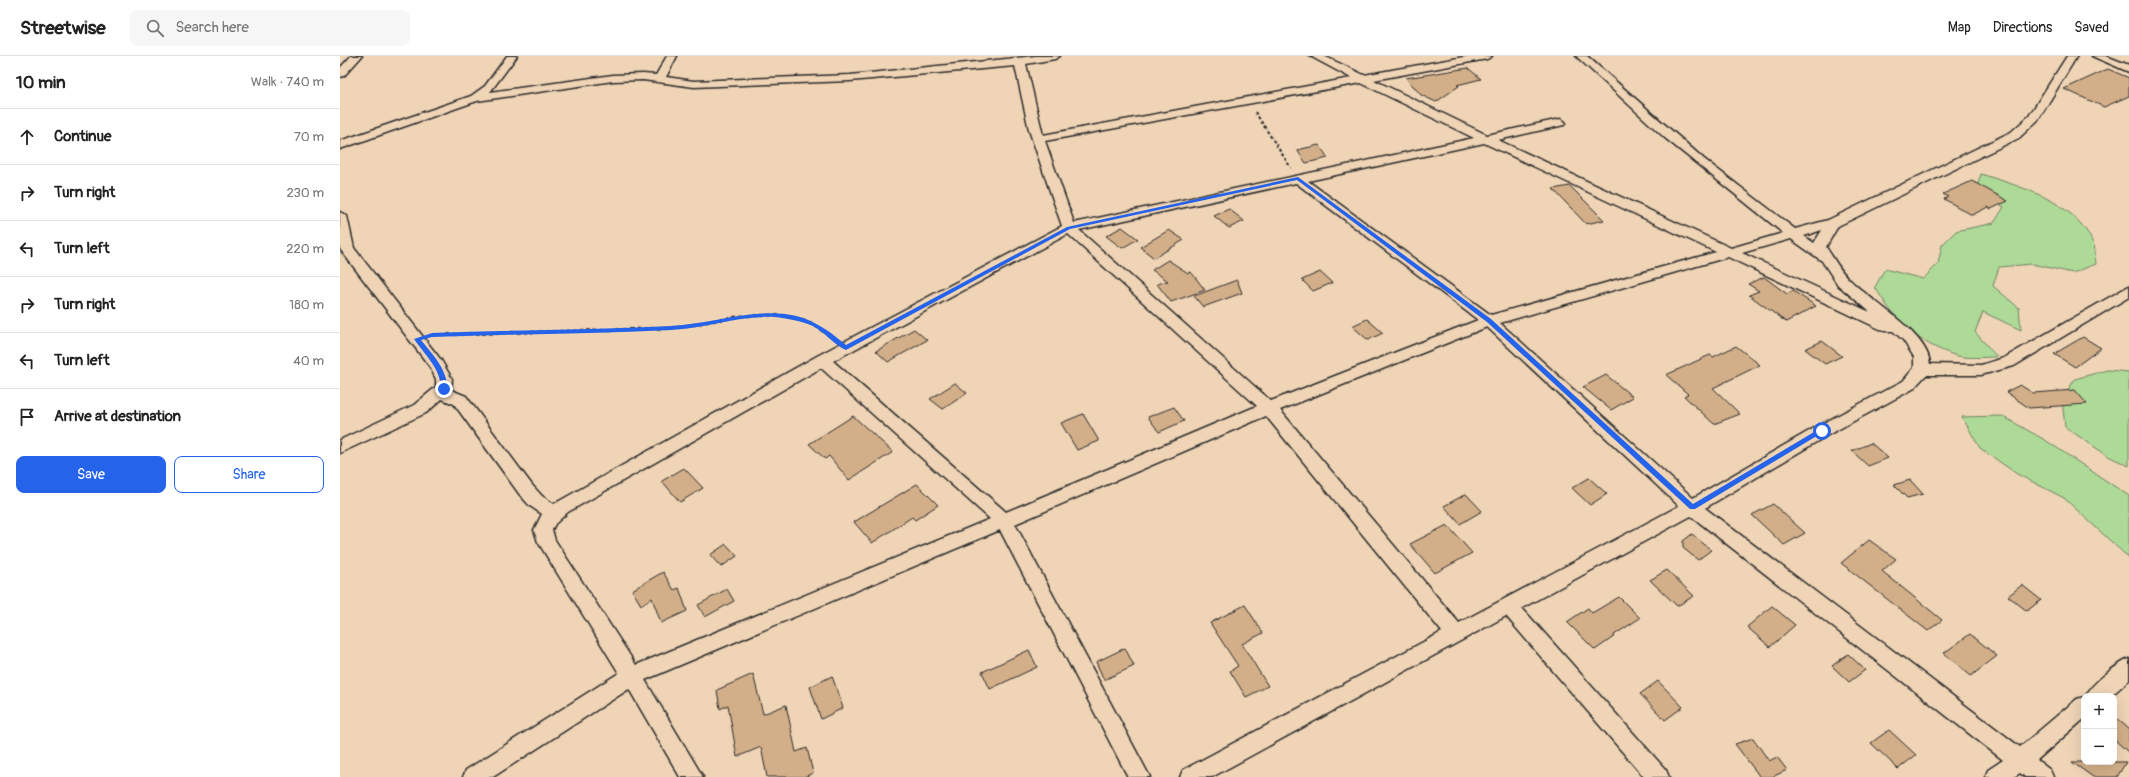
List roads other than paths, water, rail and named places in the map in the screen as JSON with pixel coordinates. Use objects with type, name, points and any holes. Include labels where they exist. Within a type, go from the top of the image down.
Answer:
[{"type":"street","points":[[475,98],[489,88],[512,56]]},
{"type":"street","points":[[659,80],[672,56]]},
{"type":"street","points":[[340,145],[475,98],[613,78],[643,77],[694,84],[850,78],[1020,62],[1055,56]]},
{"type":"street","points":[[1315,56],[1484,138],[1908,336]]},
{"type":"street","points":[[1038,139],[1487,56]]},
{"type":"street","points":[[1581,56],[1637,110],[1793,234],[1828,259]]},
{"type":"street","points":[[474,777],[632,676],[1004,521],[1269,408],[1489,321],[1833,223],[2015,135],[2034,118],[2072,56]]},
{"type":"street","points":[[2097,56],[2129,69]]},
{"type":"street","points":[[340,58],[356,57]]},
{"type":"street","points":[[340,74],[356,57]]},
{"type":"street","points":[[1020,62],[1038,139],[1069,228],[1269,408],[1456,634]]},
{"type":"street","points":[[692,777],[632,676],[547,542],[543,530],[548,519],[554,513],[562,507],[822,360],[1069,228],[1484,138],[1560,123]]},
{"type":"street","points":[[1298,178],[1489,321],[1692,507],[2042,777]]},
{"type":"street","points":[[340,216],[347,249],[436,364],[444,379],[444,389],[420,409],[340,447]]},
{"type":"street","points":[[1191,777],[1692,507],[1822,431],[1908,385],[1922,369],[1922,356],[1908,336],[1843,282],[1819,247],[1833,223]]},
{"type":"street","points":[[1922,369],[1981,370],[2009,362],[2129,291]]},
{"type":"street","points":[[822,360],[1004,521],[1139,777]]},
{"type":"street","points":[[440,392],[460,400],[526,490],[536,501],[554,513]]},
{"type":"street","points":[[1509,606],[1658,777]]},
{"type":"street","points":[[2100,693],[2129,668]]},
{"type":"street","points":[[1996,777],[2020,761],[2081,709]]}]
